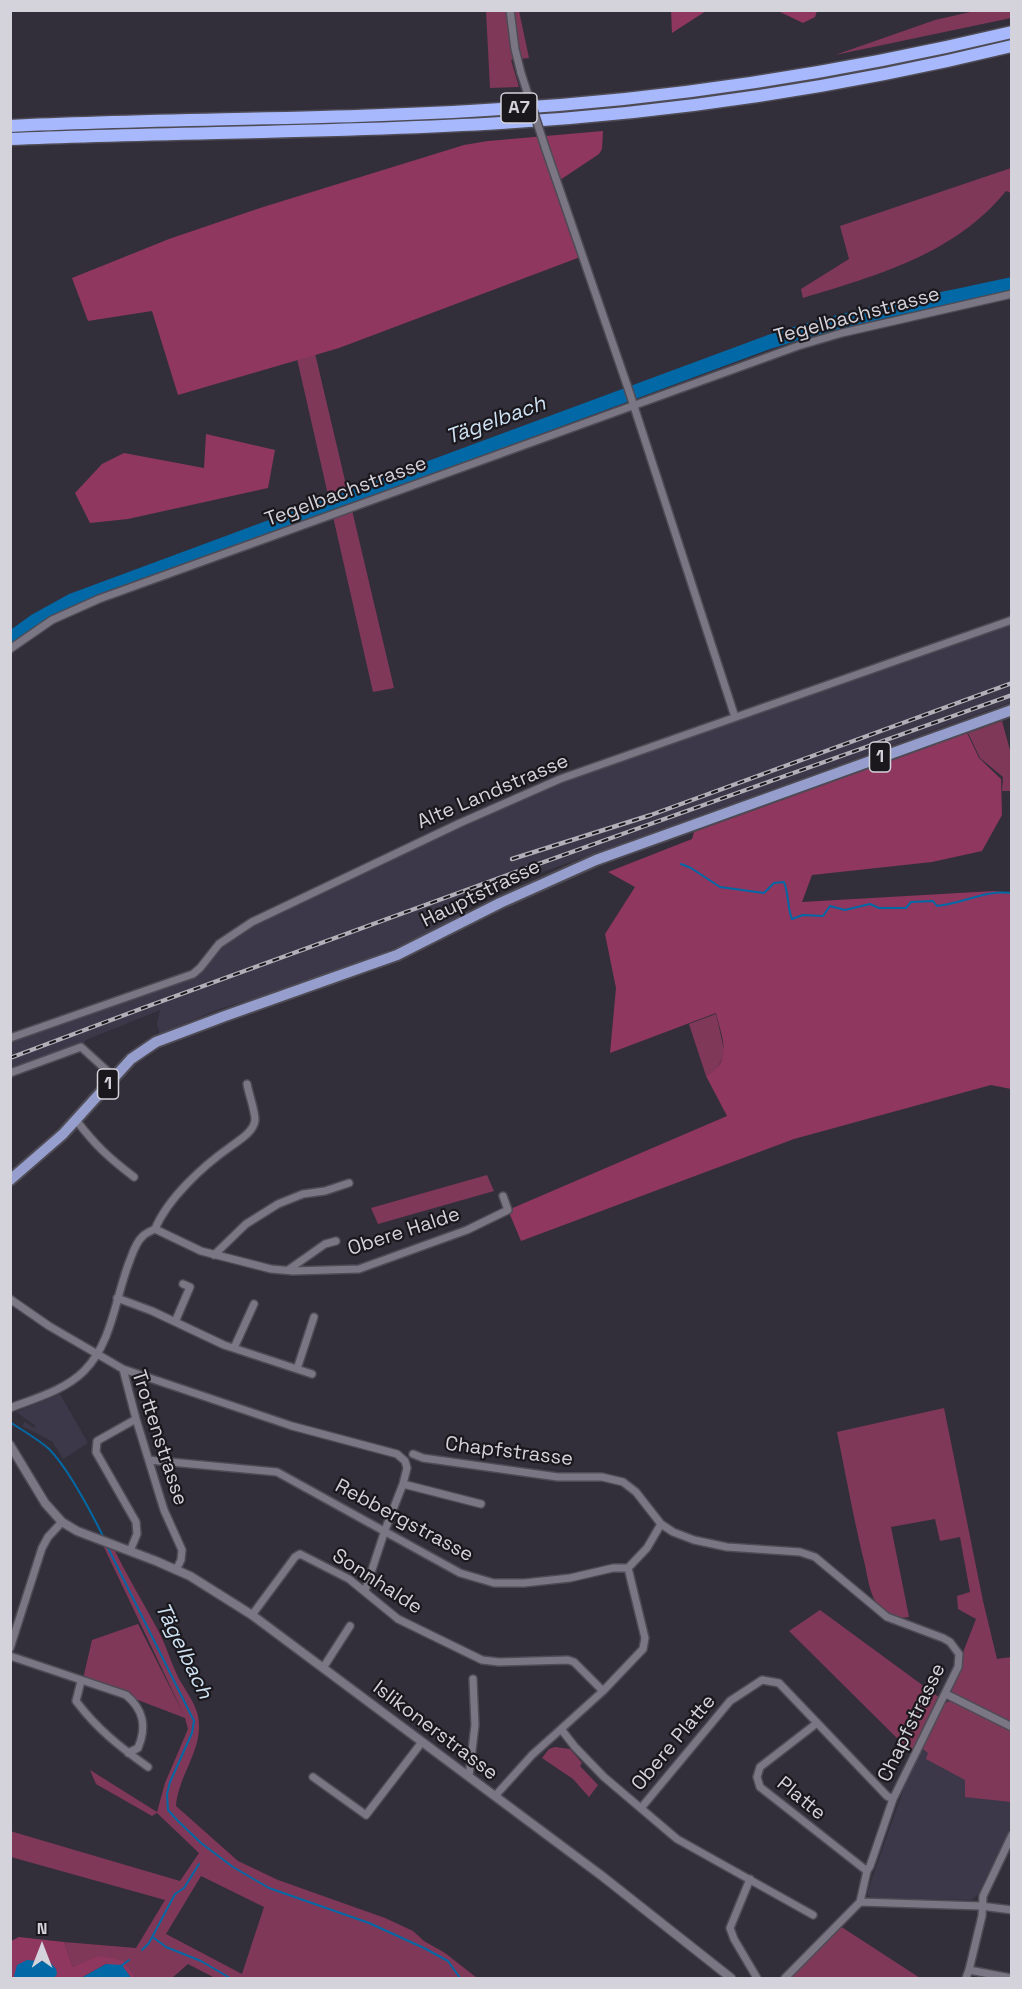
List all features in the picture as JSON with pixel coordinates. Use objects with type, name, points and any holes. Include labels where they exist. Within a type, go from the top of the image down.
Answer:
[{"type":"highway","name":"A7","points":[[10,126],[450,112],[613,100],[724,87],[819,72],[1011,32]]},
{"type":"highway","name":"A7","points":[[10,139],[449,126],[592,116],[780,93],[894,72],[1011,46]]},
{"type":"main road","name":"Hauptstrasse","points":[[10,1180],[52,1145],[137,1054],[156,1042],[397,955],[500,903],[595,861],[1011,710]]},
{"type":"street","points":[[510,10],[515,49],[544,147],[633,402],[735,717]]},
{"type":"street","name":"Tegelbachstrasse","points":[[10,649],[52,620],[99,599],[633,402],[829,336],[1011,294]]},
{"type":"street","name":"Alte Landstrasse","points":[[10,1038],[193,974],[219,944],[252,922],[460,823],[560,779],[1011,620]]},
{"type":"street","points":[[10,1073],[81,1047],[114,1077]]},
{"type":"street","points":[[10,1408],[66,1386],[84,1371],[98,1354],[137,1244],[143,1235],[155,1229],[158,1221],[211,1160],[243,1138],[253,1127],[255,1119],[247,1084]]},
{"type":"street","points":[[76,1119],[106,1156],[134,1177]]},
{"type":"street","points":[[214,1256],[246,1224],[278,1204],[303,1194],[325,1191],[349,1183]]},
{"type":"street","name":"Obere Halde","points":[[155,1229],[214,1256],[271,1269],[359,1269],[467,1230],[508,1210],[503,1196]]},
{"type":"street","points":[[288,1270],[325,1244],[336,1240]]},
{"type":"street","points":[[175,1322],[190,1287],[183,1284]]},
{"type":"street","points":[[117,1298],[234,1348],[312,1374]]},
{"type":"street","name":"Trottenstrasse","points":[[10,1299],[49,1326],[123,1369],[169,1524],[182,1550],[181,1560],[176,1570]]},
{"type":"street","points":[[234,1348],[254,1304]]},
{"type":"street","points":[[297,1369],[314,1317]]},
{"type":"street","points":[[123,1369],[292,1426],[397,1454],[405,1461],[407,1468],[403,1485],[365,1591]]},
{"type":"street","points":[[130,1551],[137,1534],[136,1522],[96,1452],[97,1441],[136,1419]]},
{"type":"street","points":[[10,1445],[45,1503],[62,1522],[48,1537],[42,1548],[14,1621],[10,1648]]},
{"type":"street","name":"Chapfstrasse","points":[[413,1454],[423,1458],[558,1477],[602,1478],[623,1482],[636,1492],[661,1524],[694,1540],[727,1547],[800,1552],[815,1557],[887,1617],[943,1638],[955,1648],[959,1654],[958,1667],[893,1799],[867,1871],[860,1902]]},
{"type":"street","name":"Rebbergstrasse","points":[[149,1460],[277,1472],[460,1573],[494,1583],[524,1583],[570,1578],[613,1568],[628,1568]]},
{"type":"street","points":[[403,1485],[481,1504]]},
{"type":"street","name":"Islikonerstrasse","points":[[62,1522],[77,1531],[176,1570],[216,1591],[252,1615],[628,1896],[731,1978]]},
{"type":"street","points":[[495,1796],[532,1755],[603,1692],[643,1649],[645,1638],[628,1568],[647,1548],[661,1524]]},
{"type":"street","name":"Sonnhalde","points":[[252,1615],[300,1554],[349,1579],[398,1618],[482,1660],[499,1662],[568,1660],[574,1662],[603,1692]]},
{"type":"street","points":[[323,1668],[350,1626]]},
{"type":"street","points":[[10,1656],[126,1695],[141,1712],[143,1736],[138,1748],[128,1753]]},
{"type":"street","points":[[469,1776],[475,1725],[473,1679]]},
{"type":"street","name":"Obere Platte","points":[[641,1808],[730,1701],[762,1680],[779,1683],[887,1796],[893,1799]]},
{"type":"street","points":[[81,1681],[76,1701],[112,1741],[148,1767]]},
{"type":"street","points":[[946,1694],[1011,1727]]},
{"type":"street","name":"Platte","points":[[817,1723],[760,1767],[757,1777],[760,1787],[867,1871]]},
{"type":"street","points":[[561,1729],[604,1777],[677,1839],[813,1915]]},
{"type":"street","points":[[313,1777],[366,1815],[422,1742]]},
{"type":"street","points":[[966,1978],[981,1916],[983,1896],[1011,1835]]},
{"type":"street","points":[[750,1879],[730,1928],[734,1939],[758,1978]]},
{"type":"street","points":[[784,1978],[860,1902],[981,1906],[1011,1910]]},
{"type":"street","points":[[969,1970],[1011,1978]]},
{"type":"shaded area","points":[[671,10],[706,10],[706,11],[672,33]]},
{"type":"shaded area","points":[[979,10],[1011,11],[1011,18],[835,55],[935,20]]},
{"type":"shaded area","points":[[486,11],[519,11],[529,58],[511,60],[519,87],[490,88]]},
{"type":"shaded area","points":[[778,11],[817,11],[815,17],[803,23]]},
{"type":"shaded area","points":[[603,131],[602,149],[599,154],[557,182],[583,256],[339,348],[178,395],[152,311],[88,321],[72,278],[169,239],[260,208],[464,145]]},
{"type":"shaded area","points":[[1011,168],[1011,193],[1006,191],[986,213],[939,246],[887,271],[803,298],[801,289],[849,259],[840,226]]},
{"type":"shaded area","points":[[313,345],[394,688],[373,692],[295,350]]},
{"type":"shaded area","points":[[206,434],[275,450],[268,488],[128,519],[90,523],[75,493],[102,464],[124,453],[204,468]]},
{"type":"shaded area","points":[[1011,620],[1011,702],[499,888],[444,925],[351,965],[273,993],[219,1009],[160,1034],[157,1024],[160,1010],[86,1040],[81,1047],[11,1073],[10,1038],[193,974],[219,944],[252,922],[560,779]]},
{"type":"shaded area","points":[[1002,721],[1011,754],[1011,791],[1002,791],[1003,777],[980,758],[968,733]]},
{"type":"shaded area","points":[[967,733],[979,758],[1001,779],[1002,815],[982,851],[932,862],[812,875],[802,902],[994,891],[1011,893],[1011,1089],[991,1085],[794,1139],[521,1241],[508,1210],[727,1116],[706,1076],[715,1070],[723,1056],[723,1040],[716,1013],[610,1053],[616,988],[605,934],[635,887],[608,872],[692,839],[694,832]]},
{"type":"shaded area","points":[[716,1014],[725,1054],[716,1070],[706,1076],[689,1024]]},
{"type":"shaded area","points":[[487,1175],[494,1191],[378,1224],[371,1208]]},
{"type":"shaded area","points":[[60,1394],[88,1443],[63,1459],[52,1441],[22,1426],[25,1422],[34,1428],[36,1426],[16,1412]]},
{"type":"shaded area","points":[[944,1408],[997,1659],[1011,1657],[1011,1725],[953,1695],[950,1686],[976,1619],[958,1609],[957,1596],[970,1592],[960,1537],[940,1541],[935,1519],[891,1527],[909,1617],[893,1617],[886,1614],[877,1604],[868,1582],[837,1432]]},
{"type":"shaded area","points":[[101,1541],[112,1545],[160,1634],[176,1672],[192,1700],[199,1720],[196,1747],[180,1786],[176,1806],[238,1861],[278,1880],[385,1918],[413,1931],[477,1978],[215,1978],[188,1964],[172,1978],[136,1978],[124,1961],[73,1967],[64,1942],[136,1948],[165,1900],[11,1857],[10,1831],[180,1881],[199,1853],[157,1813],[152,1816],[96,1784],[90,1770],[157,1812],[165,1783],[188,1729],[185,1718],[83,1679],[92,1640],[138,1624],[184,1715]],"holes":[[[201,1876],[264,1907],[242,1974],[166,1934]]]},
{"type":"shaded area","points":[[820,1610],[940,1698],[912,1753],[789,1631]]},
{"type":"shaded area","points":[[952,1700],[1011,1730],[1011,1827],[978,1894],[972,1900],[872,1898],[868,1895],[868,1890],[910,1771],[945,1703]]},
{"type":"shaded area","points":[[952,1700],[1011,1730],[1011,1802],[965,1797],[965,1780],[926,1759],[928,1753],[922,1748],[945,1703]]},
{"type":"shaded area","points":[[555,1747],[570,1749],[582,1763],[580,1766],[598,1785],[589,1797],[573,1779],[542,1758],[549,1749]]},
{"type":"shaded area","points":[[840,1926],[920,1978],[788,1978]]},
{"type":"shaded area","points":[[19,1937],[64,1942],[73,1967],[99,1956],[124,1961],[136,1978],[131,1978],[106,1964],[81,1978],[11,1978],[11,1941]]},
{"type":"water","points":[[27,1960],[50,1962],[57,1974],[54,1978],[15,1978],[17,1965]]},
{"type":"water","points":[[106,1964],[122,1965],[131,1978],[81,1978]]},
{"type":"waterway","name":"Tägelbach","points":[[10,639],[35,621],[73,600],[769,342],[859,317],[1012,284]]},
{"type":"waterway","points":[[681,864],[720,887],[764,893],[774,883],[784,882],[792,919],[803,915],[823,916],[830,906],[845,910],[870,904],[879,908],[906,908],[911,902],[933,901],[937,906],[992,893],[1012,893]]},
{"type":"waterway","name":"Tägelbach","points":[[10,1422],[45,1445],[57,1458],[79,1491],[104,1538]]},
{"type":"waterway","name":"Tägelbach","points":[[107,1546],[194,1721],[192,1733],[170,1782],[167,1794],[168,1810],[201,1843],[233,1867],[269,1888],[369,1923],[424,1948],[448,1961],[460,1978]]},
{"type":"waterway","points":[[142,1950],[149,1943],[175,1894],[184,1888],[199,1864]]},
{"type":"waterway","points":[[154,1938],[166,1947],[201,1961],[230,1978]]},
{"type":"waterway","points":[[121,1966],[129,1960]]},
{"type":"railway","points":[[512,859],[651,815],[1012,683]]},
{"type":"railway","points":[[10,1058],[513,873],[1012,695]]}]
